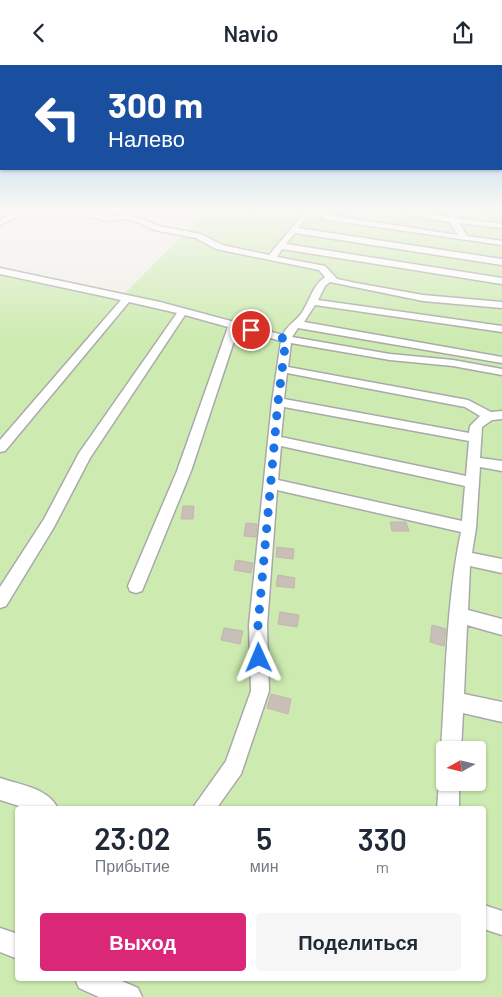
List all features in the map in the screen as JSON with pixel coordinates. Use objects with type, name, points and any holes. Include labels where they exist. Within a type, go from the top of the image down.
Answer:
[{"type":"street","points":[[245,252],[322,268],[326,270],[330,278],[339,282],[423,298],[502,305]]},
{"type":"street","points":[[271,258],[275,252]]},
{"type":"street","points":[[321,252],[502,281]]},
{"type":"street","points":[[440,252],[502,262]]},
{"type":"street","points":[[0,271],[183,311],[286,339],[390,357],[453,363],[502,372]]},
{"type":"street","points":[[205,806],[234,767],[260,691],[258,625],[278,402],[287,332],[304,317],[321,284],[330,278]]},
{"type":"street","points":[[0,448],[127,299]]},
{"type":"street","points":[[312,302],[502,329]]},
{"type":"street","points":[[0,601],[49,523],[84,456],[183,311]]},
{"type":"street","points":[[295,324],[502,360]]},
{"type":"street","points":[[136,586],[184,471],[234,325]]},
{"type":"street","points":[[282,369],[468,404],[495,415]]},
{"type":"street","points":[[278,402],[474,438]]},
{"type":"street","points":[[452,741],[463,558],[469,528],[474,438],[476,426],[480,420],[495,415]]},
{"type":"street","points":[[275,440],[471,482]]},
{"type":"street","points":[[473,461],[502,466]]},
{"type":"street","points":[[272,484],[469,528]]},
{"type":"street","points":[[463,558],[502,566]]},
{"type":"street","points":[[459,615],[502,627]]},
{"type":"street","points":[[454,702],[502,712]]},
{"type":"street","points":[[0,789],[38,801],[44,806]]},
{"type":"street","points":[[448,806],[449,791]]},
{"type":"street","points":[[486,918],[502,923]]},
{"type":"street","points":[[0,940],[15,946]]},
{"type":"street","points":[[93,981],[129,997]]},
{"type":"green space","points":[[166,252],[502,252],[502,997],[0,997],[0,275],[121,297]]},
{"type":"building","points":[[183,506],[194,506],[193,519],[181,519]]},
{"type":"building","points":[[390,522],[406,522],[409,531],[392,531]]},
{"type":"building","points":[[246,523],[257,524],[256,537],[244,536]]},
{"type":"building","points":[[277,547],[294,549],[293,559],[276,557]]},
{"type":"building","points":[[236,560],[253,563],[251,573],[234,570]]},
{"type":"building","points":[[278,575],[295,578],[294,588],[276,586]]},
{"type":"building","points":[[280,612],[299,615],[297,627],[278,624]]},
{"type":"building","points":[[432,625],[446,629],[444,646],[430,642]]},
{"type":"building","points":[[224,628],[243,631],[240,644],[221,640]]},
{"type":"building","points":[[271,694],[291,699],[288,714],[267,708]]},
{"type":"route","points":[[251,330],[286,339],[278,402],[258,625],[259,658]]}]
